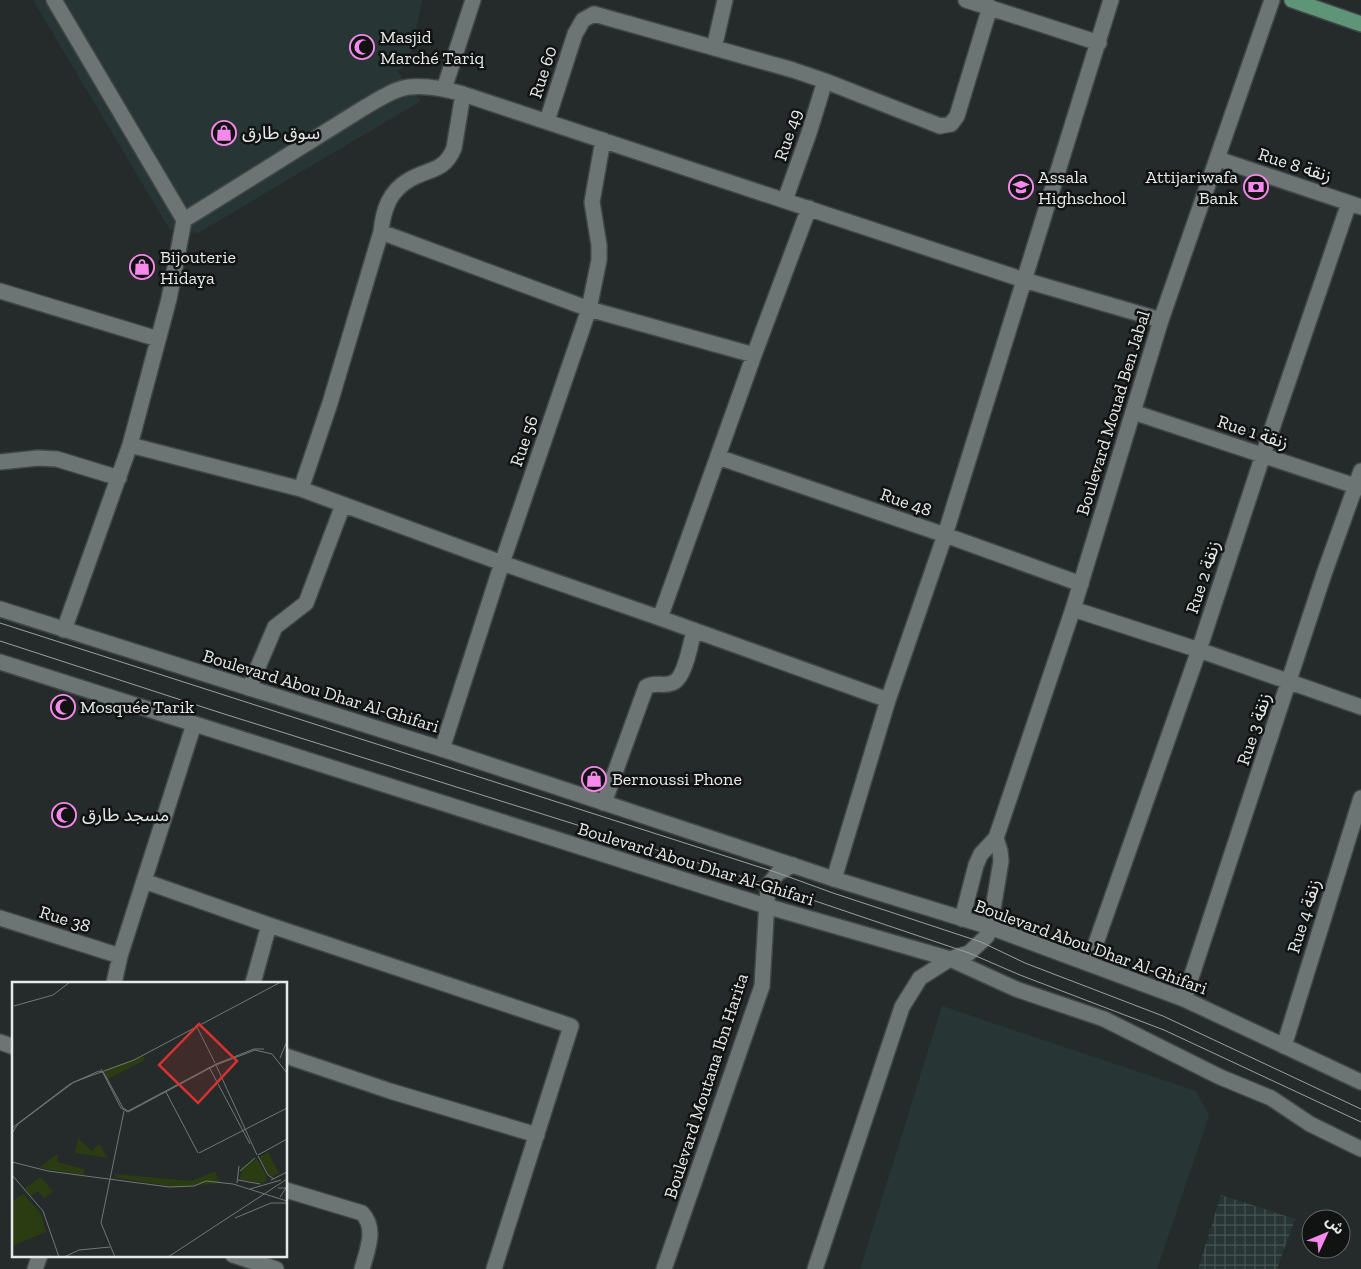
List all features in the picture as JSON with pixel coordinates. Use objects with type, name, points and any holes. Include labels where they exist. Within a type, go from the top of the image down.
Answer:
[{"type":"main road","points":[[1292,0],[1361,24]]},
{"type":"street","points":[[54,0],[184,220],[174,278],[130,445],[64,630]]},
{"type":"street","points":[[444,89],[473,0]]},
{"type":"street","points":[[725,0],[714,48],[824,81],[940,126],[951,124],[958,116],[990,7]]},
{"type":"street","points":[[966,0],[1099,43]]},
{"type":"street","points":[[834,879],[888,700],[945,535],[1111,0]]},
{"type":"street","name":"Boulevard Mouad Ben Jabal","points":[[962,919],[976,864],[981,854],[996,838],[1081,584],[1161,320],[1272,0]]},
{"type":"street","name":"Rue 60","points":[[547,121],[575,34],[583,20],[594,14],[714,48]]},
{"type":"street","name":"Rue 49","points":[[785,200],[809,132],[824,81]]},
{"type":"street","points":[[184,220],[380,99],[408,87],[444,89],[547,121],[1024,280],[1161,320]]},
{"type":"street","points":[[301,489],[330,403],[381,232],[383,214],[391,196],[408,180],[441,166],[451,155],[454,148],[463,94]]},
{"type":"street","name":"Rue 56","points":[[442,749],[502,563],[589,309],[599,260],[600,245],[592,202],[603,140]]},
{"type":"street","name":"Rue 8 زنقة","points":[[1218,159],[1355,205]]},
{"type":"street","name":"Rue 2 زنقة","points":[[1089,963],[1199,650],[1263,455],[1355,205]]},
{"type":"street","points":[[660,618],[809,208]]},
{"type":"street","points":[[381,232],[589,309],[754,355]]},
{"type":"street","points":[[0,291],[158,339]]},
{"type":"street","name":"Rue 1 زنقة","points":[[1133,412],[1358,487]]},
{"type":"street","points":[[130,445],[301,489],[502,563],[888,700]]},
{"type":"street","name":"Rue 48","points":[[718,457],[1081,584]]},
{"type":"street","points":[[0,462],[38,458],[57,460],[119,478]]},
{"type":"street","name":"Rue 3 زنقة","points":[[1184,999],[1324,574],[1358,487],[1361,471]]},
{"type":"street","points":[[249,688],[274,627],[306,603],[343,505]]},
{"type":"street","name":"Boulevard Abou Dhar Al-Ghifari","points":[[0,609],[442,749],[834,879],[990,927],[1184,999],[1361,1082]]},
{"type":"street","points":[[1073,609],[1199,650],[1361,707]]},
{"type":"street","points":[[604,803],[646,686],[655,683],[668,684],[675,682],[682,673],[694,630]]},
{"type":"street","name":"Boulevard Abou Dhar Al-Ghifari","points":[[0,662],[766,906],[950,959],[1016,989],[1104,1019],[1220,1077],[1271,1098],[1310,1124],[1361,1149]]},
{"type":"street","points":[[114,982],[120,956],[194,724]]},
{"type":"street","name":"Rue 4 زنقة","points":[[1284,1046],[1361,798]]},
{"type":"street","name":"Boulevard Mouad Ben Jabal","points":[[990,927],[1001,861],[996,838]]},
{"type":"street","name":"Boulevard Moutana Ibn Harita","points":[[664,1269],[762,986],[766,945],[768,884],[778,873],[794,865]]},
{"type":"street","points":[[144,880],[269,925],[571,1026],[494,1269]]},
{"type":"street","name":"Rue 38","points":[[0,918],[120,956]]},
{"type":"street","points":[[253,982],[269,925]]},
{"type":"street","points":[[815,1269],[902,1007],[920,978],[950,959],[969,953],[976,948],[987,936],[990,927]]},
{"type":"street","points":[[0,1042],[12,1046]]},
{"type":"street","points":[[288,1057],[390,1091],[537,1135]]},
{"type":"street","points":[[288,1191],[362,1213],[369,1222],[370,1228],[362,1269]]},
{"type":"street","points":[[36,1269],[40,1256]]},
{"type":"street","points":[[236,1256],[276,1269]]},
{"type":"shaded area","name":"سوق طارق","points":[[33,0],[422,0],[409,64],[397,71],[421,101],[198,233],[170,230]]},
{"type":"shaded area","points":[[942,1006],[1196,1091],[1209,1116],[1157,1269],[860,1269]]},
{"type":"shaded area","points":[[1221,1195],[1295,1219],[1277,1269],[1198,1269]]},
{"type":"tram line","points":[[0,623],[778,873],[981,942],[1025,963],[1163,1016],[1361,1109]]},
{"type":"tram line","points":[[0,641],[218,712],[768,885],[969,953],[1020,975],[1164,1030],[1361,1122]]},
{"type":"place","name":"Masjid Marché Tariq","points":[[362,47]]},
{"type":"place","name":"سوق طارق","points":[[224,133]]},
{"type":"place","name":"Assala Highschool","points":[[1021,187]]},
{"type":"place","name":"Attijariwafa Bank","points":[[1256,187]]},
{"type":"place","name":"Bijouterie Hidaya","points":[[142,267]]},
{"type":"place","name":"Mosquée Tarik","points":[[63,707]]},
{"type":"place","name":"Bernoussi Phone","points":[[594,779]]},
{"type":"place","name":"مسجد طارق","points":[[64,815]]}]
